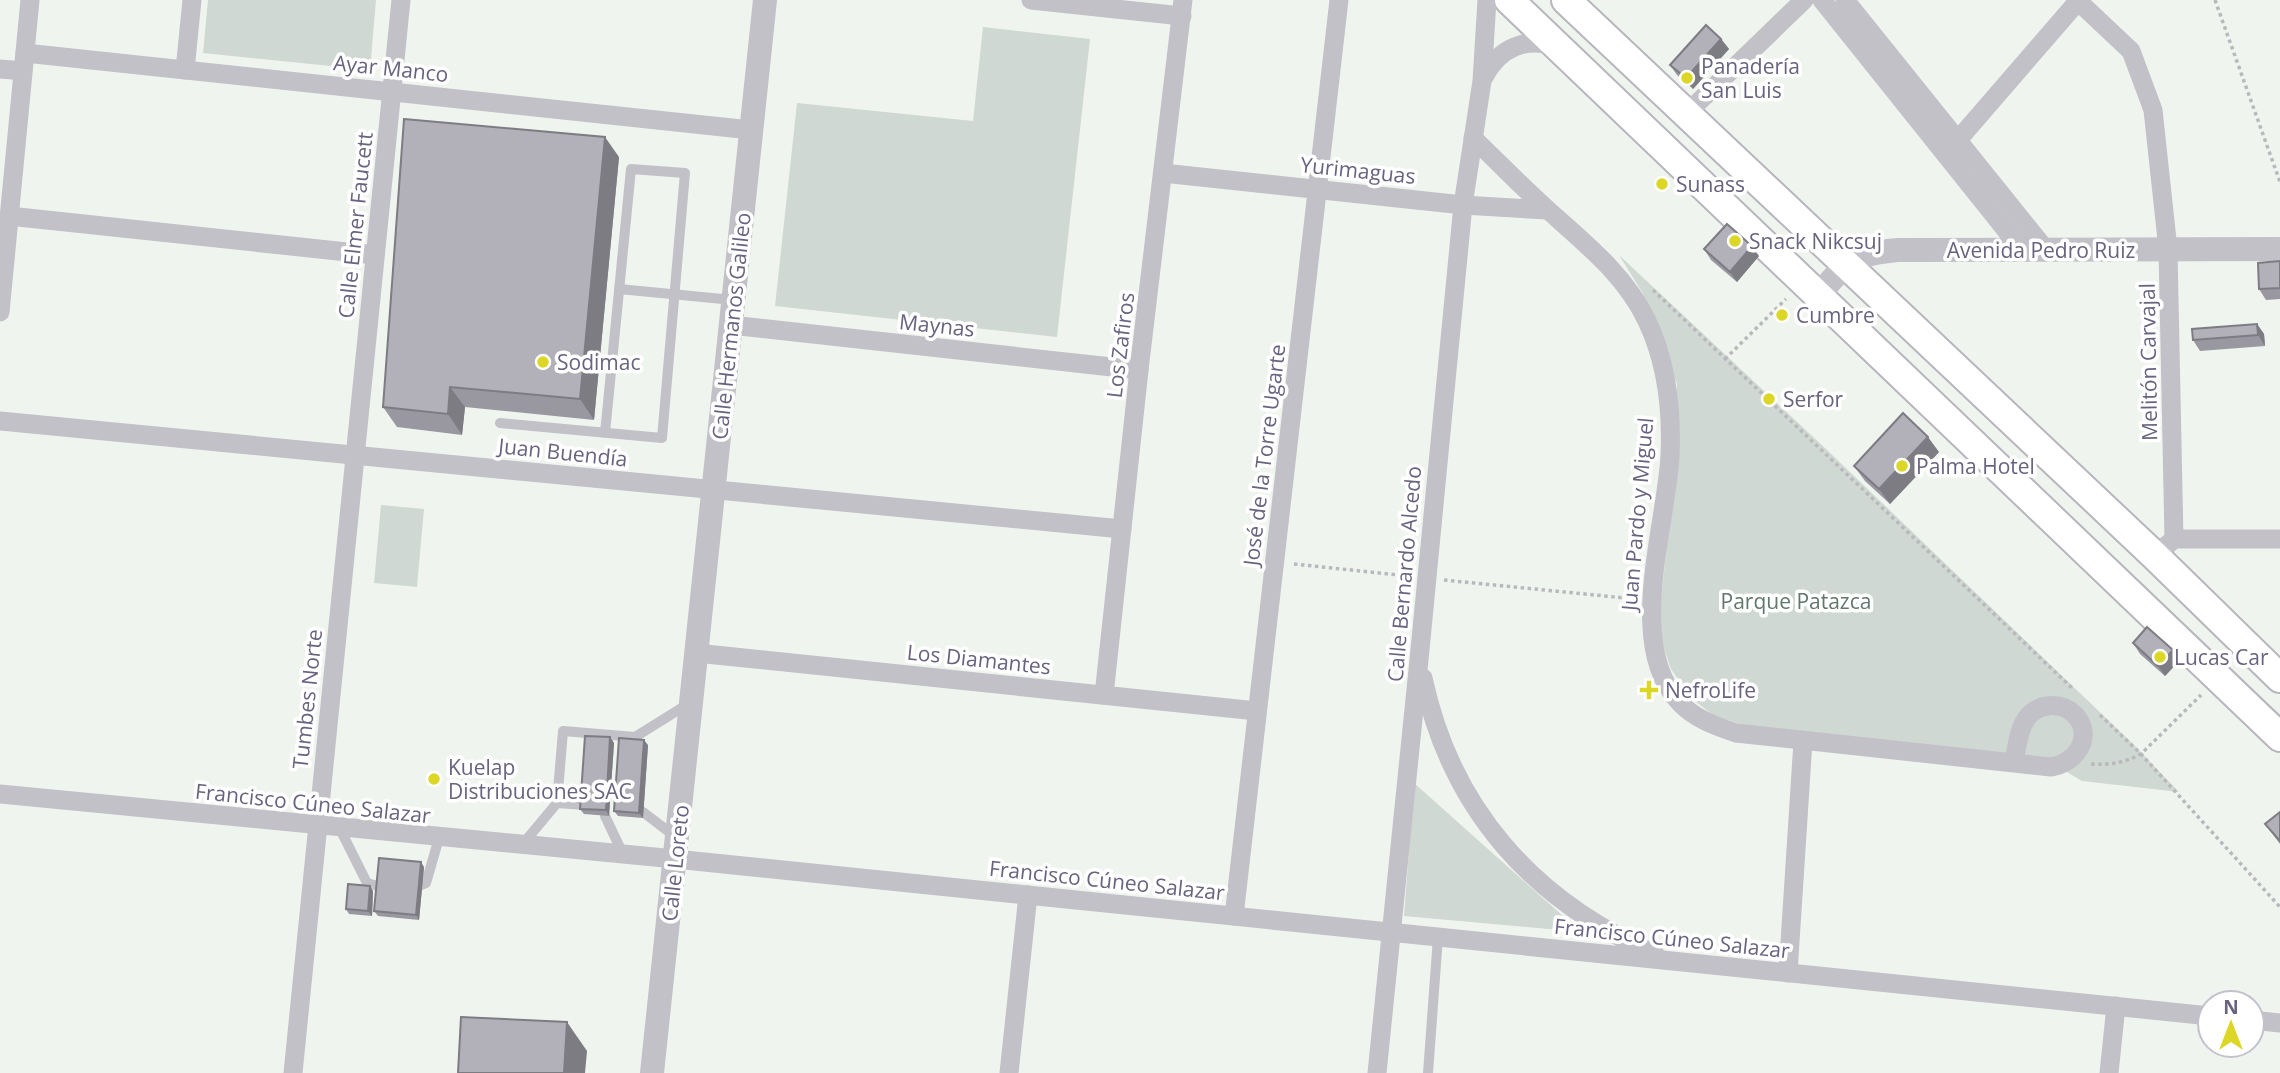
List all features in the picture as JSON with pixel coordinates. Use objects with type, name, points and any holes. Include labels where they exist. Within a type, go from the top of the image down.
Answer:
[{"type":"main road","points":[[1509,0],[2280,737]]},
{"type":"main road","points":[[1581,5],[1686,114],[1847,264],[2165,548],[2280,678]]},
{"type":"street","points":[[0,312],[30,0]]},
{"type":"street","points":[[185,69],[192,0]]},
{"type":"street","name":"Calle Elmer Faucett","points":[[354,455],[401,0]]},
{"type":"street","name":"Calle Hermanos Galileo","points":[[696,653],[765,0]]},
{"type":"street","points":[[1031,0],[1183,8]]},
{"type":"street","name":"José de la Torre Ugarte","points":[[1234,916],[1339,0]]},
{"type":"street","name":"Calle Bernardo Alcedo","points":[[1377,1073],[1462,205],[1482,81],[1487,0]]},
{"type":"street","points":[[1686,114],[1804,0]]},
{"type":"street","points":[[1822,0],[1952,147]]},
{"type":"street","points":[[1844,0],[1952,147],[2034,250]]},
{"type":"street","points":[[1952,147],[2079,0]]},
{"type":"street","name":"Melitón Carvajal","points":[[2079,0],[2131,51],[2153,110],[2168,249],[2165,548]]},
{"type":"street","name":"Los Zafiros","points":[[1104,695],[1139,370],[1183,8]]},
{"type":"street","name":"Calle Bernardo Alcedo","points":[[1482,81],[1501,54],[1515,46],[1539,43],[1563,50]]},
{"type":"street","name":"Ayar Manco","points":[[0,69],[24,62],[185,69],[751,130]]},
{"type":"street","name":"Juan Pardo y Miguel","points":[[1473,138],[1548,210],[1599,254],[1630,293],[1647,321],[1661,360],[1669,402],[1670,457],[1650,624],[1655,657],[1668,687],[1681,704],[1706,722],[1736,733],[2050,767],[2068,762]]},
{"type":"street","name":"Yurimaguas","points":[[1163,173],[1462,205],[1548,210]]},
{"type":"street","points":[[9,216],[375,255]]},
{"type":"street","name":"Avenida Pedro Ruiz","points":[[1812,287],[1859,256],[1873,252],[2280,249]]},
{"type":"street","name":"Maynas","points":[[732,313],[1139,370]]},
{"type":"street","name":"Juan Buendía","points":[[0,421],[1122,529]]},
{"type":"street","name":"Tumbes Norte","points":[[293,1073],[354,455]]},
{"type":"street","points":[[2165,548],[2280,539]]},
{"type":"street","name":"Los Diamantes","points":[[696,653],[1257,711]]},
{"type":"street","name":"Calle Loreto","points":[[652,1073],[696,653]]},
{"type":"street","points":[[1419,660],[1430,710],[1448,758],[1472,804],[1502,846],[1538,883],[1579,914],[1624,940],[1672,961]]},
{"type":"street","points":[[2014,761],[2024,722],[2040,707],[2052,705],[2075,716],[2082,733],[2082,744],[2077,754],[2068,762]]},
{"type":"street","points":[[1788,973],[1802,741]]},
{"type":"street","name":"Francisco Cúneo Salazar","points":[[0,794],[623,855],[676,849],[1028,895],[2196,1015]]},
{"type":"street","points":[[1009,1073],[1028,895]]},
{"type":"street","points":[[2109,1073],[2116,1006]]},
{"type":"lane","points":[[500,424],[662,438],[685,173],[631,169],[605,433]]},
{"type":"lane","points":[[619,289],[674,294],[732,313]]},
{"type":"lane","points":[[522,845],[557,803],[563,731],[635,740],[691,702]]},
{"type":"lane","points":[[557,803],[585,805]]},
{"type":"lane","points":[[643,812],[676,849]]},
{"type":"lane","points":[[605,816],[623,855]]},
{"type":"lane","points":[[340,829],[367,883],[384,888],[407,890],[426,883],[439,838]]},
{"type":"lane","points":[[1428,1073],[1438,937]]},
{"type":"path","points":[[2215,0],[2280,182]]},
{"type":"path","points":[[1645,282],[2075,691]]},
{"type":"path","points":[[1726,359],[1812,287]]},
{"type":"path","points":[[1275,561],[1652,600]]},
{"type":"path","points":[[2068,762],[2110,765],[2129,761],[2141,754],[2220,677]]},
{"type":"path","points":[[2094,709],[2141,754],[2280,907]]},
{"type":"green space","points":[[208,0],[376,0],[370,70],[203,53]]},
{"type":"green space","points":[[983,27],[1090,39],[1057,337],[775,306],[797,103],[973,121]]},
{"type":"green space","name":"Parque Patazca","points":[[1619,255],[1826,449],[2133,744],[2179,792],[2082,781],[2045,759],[1748,727],[1713,715],[1691,698],[1671,669],[1660,637],[1660,610],[1676,459],[1677,384],[1642,292]]},
{"type":"green space","points":[[381,505],[424,509],[417,587],[374,583]]},
{"type":"green space","points":[[1414,783],[1581,932],[1404,916]]},
{"type":"building","points":[[1706,25],[1721,39],[1686,78],[1670,65]]},
{"type":"building","points":[[404,119],[605,137],[580,399],[450,387],[448,414],[383,407]]},
{"type":"building","points":[[1727,224],[1752,246],[1730,272],[1704,249]]},
{"type":"building","points":[[2280,261],[2280,288],[2259,289],[2258,263]]},
{"type":"building","points":[[2257,324],[2258,335],[2193,340],[2192,329]]},
{"type":"building","points":[[1903,413],[1928,437],[1879,489],[1854,466]]},
{"type":"building","points":[[2147,627],[2173,650],[2158,666],[2133,643]]},
{"type":"building","points":[[585,736],[610,737],[606,810],[580,809]]},
{"type":"building","points":[[619,738],[644,740],[639,813],[614,811]]},
{"type":"building","points":[[2280,812],[2280,841],[2265,824]]},
{"type":"building","points":[[379,858],[421,862],[416,915],[374,911]]},
{"type":"building","points":[[348,884],[370,886],[368,911],[346,909]]},
{"type":"building","points":[[461,1017],[567,1022],[564,1073],[458,1073]]},
{"type":"place","name":"Panadería San Luis","points":[[1687,78]]},
{"type":"place","name":"Sunass","points":[[1662,184]]},
{"type":"place","name":"Snack Nikcsuj","points":[[1735,241]]},
{"type":"place","name":"Cumbre","points":[[1782,315]]},
{"type":"place","name":"Sodimac","points":[[543,362]]},
{"type":"place","name":"Serfor","points":[[1769,399]]},
{"type":"place","name":"Palma Hotel","points":[[1902,466]]},
{"type":"place","name":"Lucas Car","points":[[2160,657]]},
{"type":"place","name":"NefroLife","points":[[1649,690]]},
{"type":"place","name":"Kuelap Distribuciones SAC","points":[[434,779]]}]
